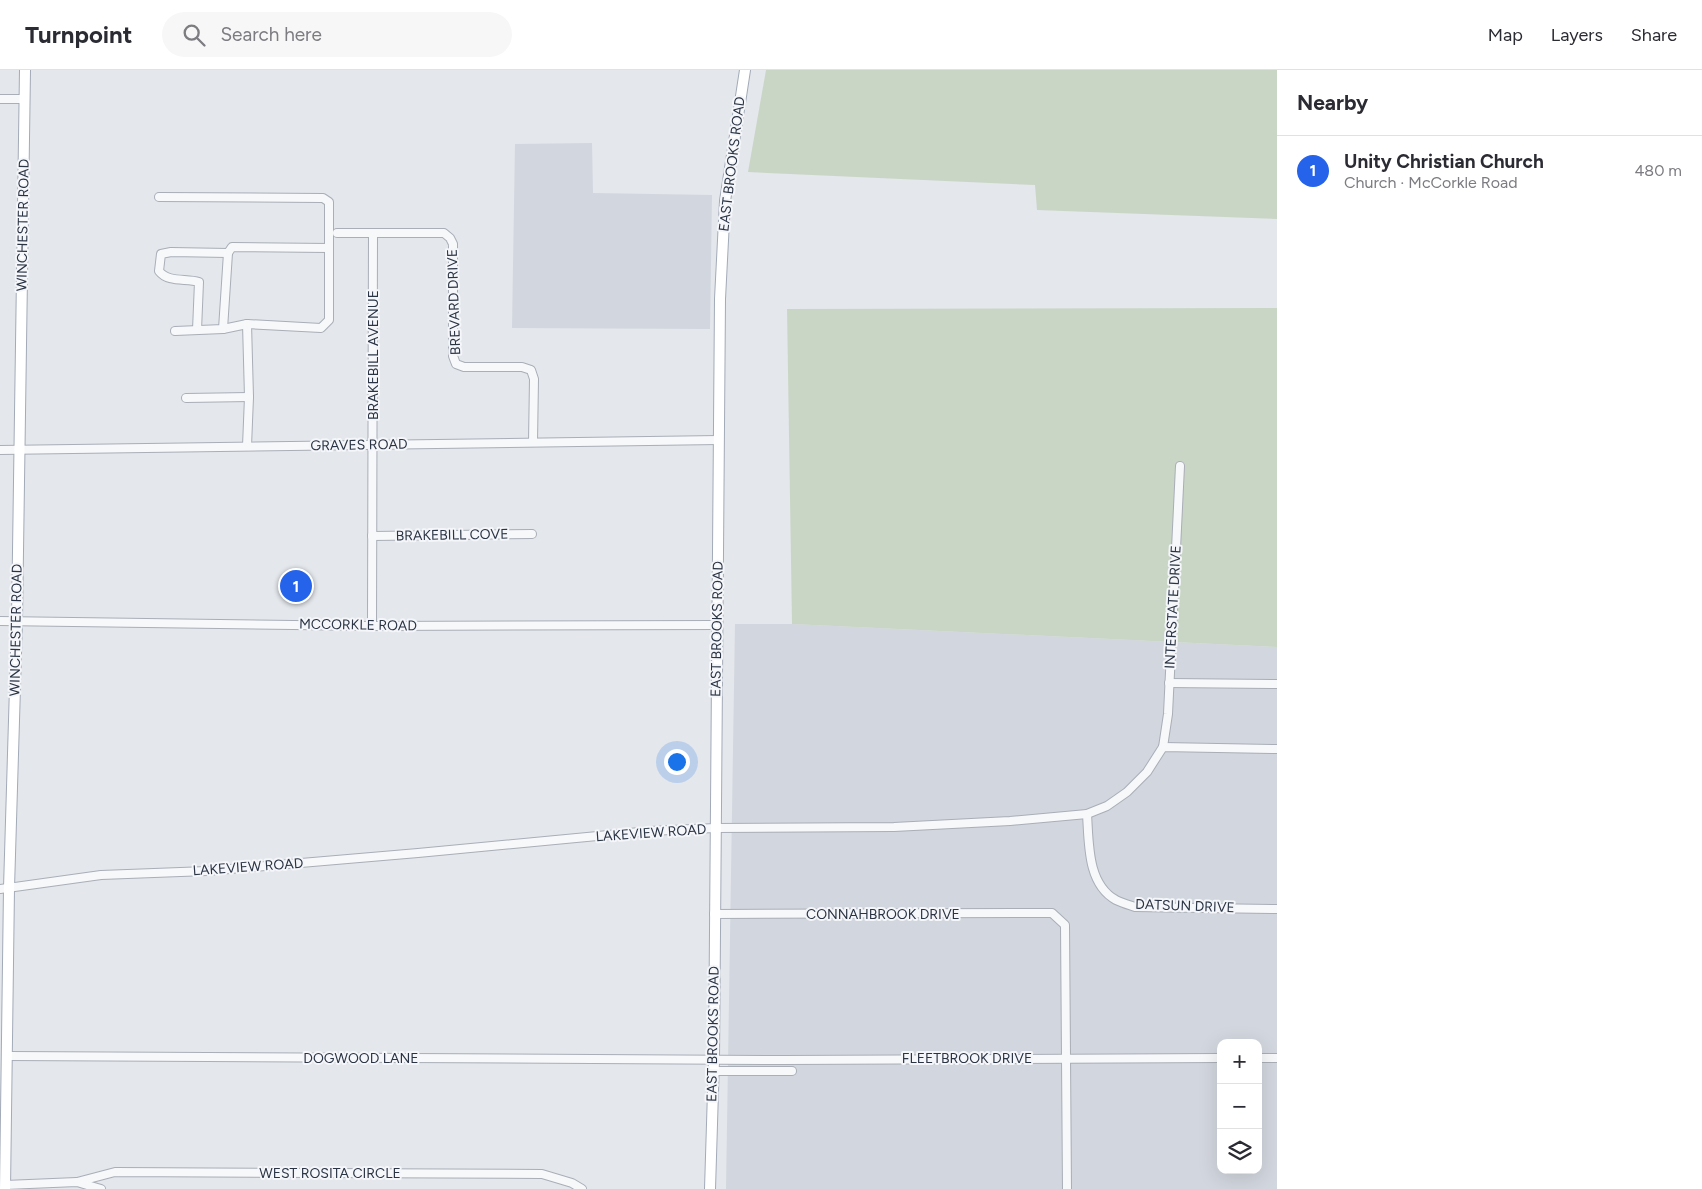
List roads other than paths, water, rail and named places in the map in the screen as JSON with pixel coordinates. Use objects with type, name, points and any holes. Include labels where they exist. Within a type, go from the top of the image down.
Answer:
[{"type":"main road","name":"WINCHESTER ROAD","points":[[5,1187],[8,1056],[5,888],[16,620],[25,70]]},
{"type":"main road","name":"EAST BROOKS ROAD","points":[[710,1189],[714,1071],[720,299],[725,201],[745,70]]},
{"type":"street","points":[[0,99],[25,100]]},
{"type":"street","points":[[159,196],[323,198],[329,202],[329,320],[322,328],[247,324],[223,329],[175,330]]},
{"type":"street","name":"BREVARD DRIVE","points":[[337,233],[444,233],[450,238],[453,244],[453,356],[456,364],[464,368],[522,367],[531,370],[534,379],[533,442]]},
{"type":"street","name":"BRAKEBILL AVENUE","points":[[372,626],[373,234]]},
{"type":"street","points":[[223,329],[228,253],[232,246],[329,248]]},
{"type":"street","points":[[197,330],[199,282],[169,278],[161,274],[159,270],[160,254],[171,252],[228,253]]},
{"type":"street","points":[[246,446],[249,397],[247,324]]},
{"type":"street","points":[[186,398],[249,397]]},
{"type":"street","name":"GRAVES ROAD","points":[[0,450],[719,440]]},
{"type":"street","name":"INTERSTATE DRIVE","points":[[1164,747],[1168,714],[1180,466]]},
{"type":"street","name":"BRAKEBILL COVE","points":[[372,536],[532,534]]},
{"type":"street","name":"MCCORKLE ROAD","points":[[0,621],[372,626],[717,625]]},
{"type":"street","points":[[1169,683],[1277,684]]},
{"type":"street","points":[[1164,747],[1277,749]]},
{"type":"street","name":"LAKEVIEW ROAD","points":[[5,888],[101,875],[207,871],[650,831],[715,828],[915,827],[1087,814],[1107,806],[1127,792],[1147,772],[1164,747]]},
{"type":"street","name":"DATSUN DRIVE","points":[[1087,814],[1090,857],[1094,872],[1101,886],[1116,900],[1135,907],[1277,909]]},
{"type":"street","name":"CONNAHBROOK DRIVE","points":[[714,914],[1052,914],[1065,925],[1065,1058]]},
{"type":"street","name":"DOGWOOD LANE","points":[[8,1056],[714,1059]]},
{"type":"street","points":[[1065,1058],[1067,1189]]},
{"type":"street","name":"FLEETBROOK DRIVE","points":[[714,1059],[1217,1058]]},
{"type":"street","points":[[1262,1058],[1277,1058]]},
{"type":"street","points":[[735,1059],[735,1071]]},
{"type":"street","points":[[714,1071],[792,1071]]},
{"type":"street","name":"WEST ROSITA CIRCLE","points":[[77,1182],[116,1172],[542,1174],[572,1183],[582,1189]]},
{"type":"street","points":[[5,1187],[77,1182],[101,1189]]},
{"type":"place","name":"Unity Christian Church","points":[[296,586]]}]
